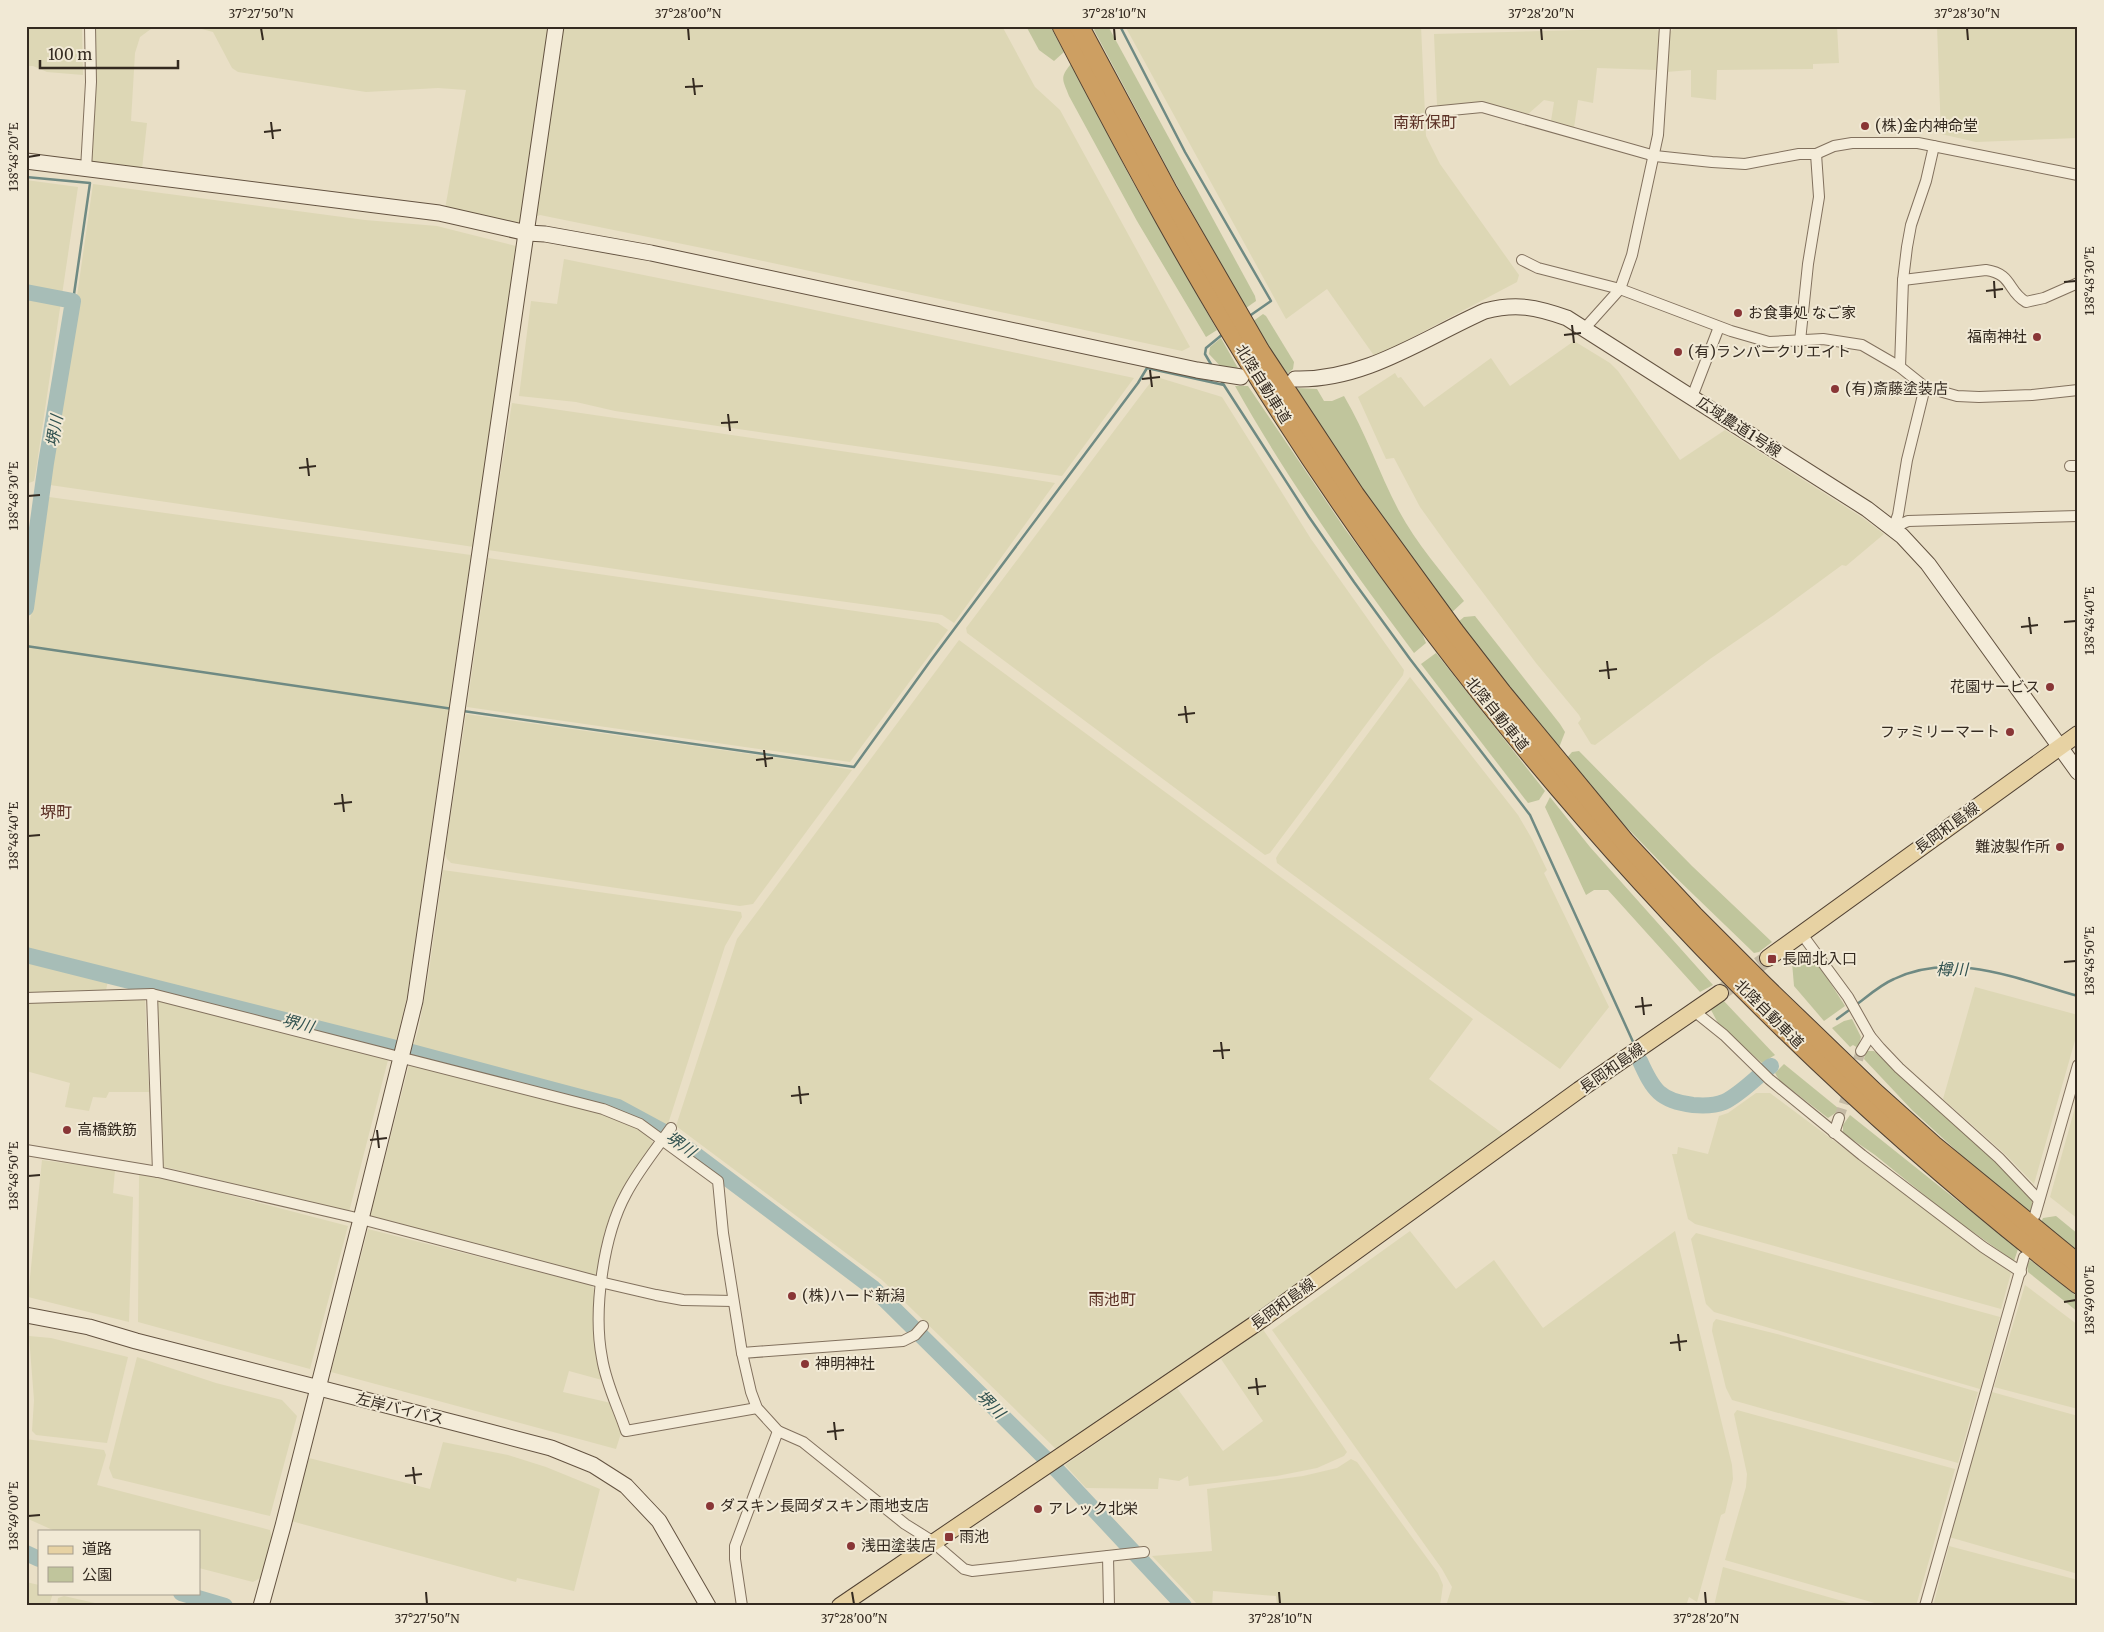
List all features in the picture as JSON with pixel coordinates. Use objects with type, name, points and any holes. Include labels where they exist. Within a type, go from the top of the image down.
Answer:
[{"type":"highway","name":"北陸自動車道","points":[[1062,26],[1123,142],[1204,288],[1280,412],[1384,564],[1442,644],[1528,752],[1612,851],[1684,929],[1808,1052],[1926,1161],[1992,1217],[2078,1284]]},
{"type":"highway","name":"北陸自動車道","points":[[1079,26],[1167,190],[1260,351],[1355,495],[1454,631],[1508,700],[1624,842],[1763,985],[1831,1052],[1911,1125],[2000,1202],[2078,1264]]},
{"type":"main road","name":"長岡和島線","points":[[1768,958],[2078,734]]},
{"type":"main road","name":"長岡和島線","points":[[840,1606],[933,1542],[986,1509],[1261,1320],[1579,1090],[1720,993]]},
{"type":"street","points":[[86,169],[90,82],[90,26]]},
{"type":"street","points":[[262,1602],[361,1220],[415,1000],[556,26]]},
{"type":"street","points":[[1584,328],[1620,288],[1632,255],[1655,156],[1665,26]]},
{"type":"street","points":[[1431,112],[1482,107],[1655,156],[1745,164],[1799,154],[1816,154],[1834,146],[1852,143],[1906,142],[2078,175]]},
{"type":"street","points":[[1900,367],[1903,280],[1911,224],[1926,181],[1934,146]]},
{"type":"street","points":[[1800,341],[1808,264],[1819,197],[1816,154]]},
{"type":"street","points":[[26,161],[413,209],[476,220],[527,233],[546,234],[651,253],[1197,370],[1241,377]]},
{"type":"street","points":[[1522,260],[1538,268],[1620,288],[1719,327],[1769,342],[1823,339],[1862,345],[1900,367],[1925,387],[1957,396],[2032,395],[2078,390]]},
{"type":"street","points":[[1903,280],[1986,270],[1993,271],[2002,274],[2020,299],[2026,302],[2044,298],[2078,283]]},
{"type":"street","name":"広域農道1号線","points":[[1296,379],[1340,375],[1367,367],[1485,311],[1504,306],[1524,306],[1545,310],[1567,318],[1867,509],[1893,528],[1928,564],[2078,772]]},
{"type":"street","points":[[1692,397],[1719,327]]},
{"type":"street","points":[[1893,528],[1898,515],[1907,460],[1925,387]]},
{"type":"street","points":[[1893,528],[1908,521],[2078,516]]},
{"type":"street","points":[[1801,933],[1848,997],[1870,1036],[1900,1068],[1999,1158],[2040,1200]]},
{"type":"street","points":[[152,994],[158,1172]]},
{"type":"street","points":[[26,998],[152,994],[617,1113],[640,1124],[718,1181],[733,1301],[751,1392],[757,1408],[778,1431],[803,1442],[905,1524],[933,1542],[964,1569],[972,1570],[1144,1552]]},
{"type":"street","points":[[1694,1011],[1724,1035],[1769,1079],[1834,1133],[1983,1247],[2020,1272]]},
{"type":"street","points":[[1861,1051],[1870,1036]]},
{"type":"street","points":[[2035,1215],[2078,1064]]},
{"type":"street","points":[[1834,1133],[1839,1118]]},
{"type":"street","points":[[671,1128],[626,1193],[612,1226],[600,1282],[601,1357],[611,1391],[626,1431],[757,1408]]},
{"type":"street","points":[[26,1150],[158,1172],[361,1220],[600,1282],[683,1300],[733,1301]]},
{"type":"street","points":[[1925,1606],[2024,1257]]},
{"type":"street","name":"左岸バイパス","points":[[26,1315],[89,1327],[136,1341],[550,1448],[592,1465],[626,1486],[659,1521],[708,1606]]},
{"type":"street","points":[[742,1353],[902,1341],[915,1335],[924,1326]]},
{"type":"street","points":[[742,1606],[735,1559],[735,1546],[778,1431]]},
{"type":"street","points":[[1108,1556],[1109,1606]]},
{"type":"shaded area","points":[[26,26],[82,26],[83,75],[47,72],[33,66],[26,66]]},
{"type":"shaded area","points":[[94,26],[155,26],[140,37],[135,53],[131,121],[147,123],[142,169],[91,163]]},
{"type":"shaded area","points":[[166,26],[1002,26],[1035,87],[1060,110],[1190,347],[1182,351],[540,215],[517,224],[445,209],[466,90],[438,88],[366,92],[238,72],[232,68],[213,32],[202,29]]},
{"type":"shaded area","points":[[1125,26],[1421,26],[1426,136],[1440,164],[1519,275],[1517,282],[1375,357],[1327,289],[1286,319]]},
{"type":"shaded area","points":[[1837,26],[1839,63],[1813,64],[1813,69],[1717,70],[1716,100],[1691,97],[1691,70],[1666,72],[1669,33],[1674,28]]},
{"type":"shaded area","points":[[1937,26],[2078,26],[2078,138],[1976,142],[1941,134]]},
{"type":"shaded area","points":[[1656,28],[1661,34],[1658,70],[1597,68],[1593,103],[1578,100],[1574,128],[1551,121],[1554,102],[1544,100],[1527,115],[1440,107],[1437,105],[1434,34]]},
{"type":"shaded area","points":[[26,180],[78,187],[36,470],[34,481],[29,483],[26,482]]},
{"type":"shaded area","points":[[93,184],[365,220],[437,226],[516,246],[474,547],[50,485]]},
{"type":"shaded area","points":[[564,259],[1134,378],[1062,476],[615,411],[576,402],[519,396],[531,301],[557,304]]},
{"type":"shaded area","points":[[1574,341],[1610,363],[1618,371],[1680,460],[1725,430],[1863,518],[1884,534],[1846,566],[1842,565],[1710,659],[1595,745],[1591,744],[1578,723],[1581,719],[1579,715],[1536,663],[1420,507],[1394,458],[1386,459],[1358,397],[1395,373],[1398,378],[1401,377],[1424,407],[1491,358],[1510,386]]},
{"type":"shaded area","points":[[1160,378],[1222,397],[1311,539],[1404,670],[1403,675],[1270,853],[1265,855],[967,633],[966,628],[1147,387],[1153,380]]},
{"type":"shaded area","points":[[512,403],[1055,483],[954,623],[942,615],[488,550]]},
{"type":"shaded area","points":[[49,497],[471,555],[407,997],[396,1042],[26,950],[26,646]]},
{"type":"shaded area","points":[[488,558],[938,623],[948,630],[850,762],[467,707]]},
{"type":"shaded area","points":[[959,640],[1473,1019],[1429,1079],[1506,1136],[1179,1370],[1057,1450],[882,1280],[676,1126],[737,939]]},
{"type":"shaded area","points":[[1410,677],[1518,815],[1547,870],[1544,873],[1609,1007],[1560,1069],[1277,863],[1276,858],[1279,853]]},
{"type":"shaded area","points":[[466,714],[852,770],[753,904],[740,906],[451,863],[445,853]]},
{"type":"shaded area","points":[[443,870],[741,912],[742,917],[725,946],[666,1127],[621,1102],[413,1047],[419,1027],[429,971]]},
{"type":"shaded area","points":[[26,961],[108,981],[106,990],[26,994]]},
{"type":"shaded area","points":[[1975,987],[2078,1015],[2078,1030],[2034,1184],[2006,1155],[1943,1099]]},
{"type":"shaded area","points":[[145,997],[149,1092],[109,1092],[106,1098],[93,1097],[89,1111],[65,1107],[70,1083],[26,1071],[26,1003]]},
{"type":"shaded area","points":[[160,1000],[388,1060],[349,1212],[161,1166],[155,1002]]},
{"type":"shaded area","points":[[409,1065],[620,1118],[648,1135],[653,1143],[613,1209],[598,1273],[593,1276],[370,1217]]},
{"type":"shaded area","points":[[1756,1093],[1770,1093],[2011,1273],[2001,1309],[1695,1224],[1688,1219],[1672,1154],[1677,1154],[1678,1147],[1708,1154],[1719,1116],[1728,1113]]},
{"type":"shaded area","points":[[2078,1097],[2078,1219],[2050,1197]]},
{"type":"shaded area","points":[[42,1160],[115,1170],[113,1193],[133,1197],[129,1322],[28,1297]]},
{"type":"shaded area","points":[[139,1175],[156,1176],[348,1226],[310,1369],[138,1322]]},
{"type":"shaded area","points":[[368,1229],[591,1285],[597,1292],[602,1380],[569,1371],[563,1392],[611,1403],[622,1430],[616,1449],[331,1372]]},
{"type":"shaded area","points":[[1410,1231],[1456,1289],[1494,1260],[1543,1328],[1675,1231],[1732,1465],[1733,1479],[1725,1513],[1721,1515],[1697,1602],[1689,1597],[1686,1606],[1446,1606],[1452,1587],[1442,1569],[1272,1330]]},
{"type":"shaded area","points":[[1696,1233],[2000,1317],[1980,1389],[1714,1312],[1706,1304],[1691,1239]]},
{"type":"shaded area","points":[[2025,1285],[2078,1325],[2078,1409],[1994,1387]]},
{"type":"shaded area","points":[[1716,1319],[1777,1334],[1978,1392],[1958,1463],[1732,1400],[1726,1388],[1712,1331],[1713,1323]]},
{"type":"shaded area","points":[[1262,1328],[1347,1452],[1344,1456],[1317,1468],[1277,1476],[1189,1486],[1188,1476],[1179,1481],[1159,1478],[1158,1489],[1086,1488],[1065,1465],[1177,1388],[1223,1451],[1263,1421],[1221,1359]]},
{"type":"shaded area","points":[[29,1336],[51,1338],[128,1357],[107,1443],[36,1435],[32,1431],[34,1400]]},
{"type":"shaded area","points":[[137,1357],[216,1383],[282,1400],[297,1416],[270,1516],[113,1478],[109,1468]]},
{"type":"shaded area","points":[[1992,1392],[2078,1416],[2078,1574],[1949,1537]]},
{"type":"shaded area","points":[[1737,1410],[1955,1469],[1916,1606],[1885,1606],[1725,1560],[1746,1487],[1747,1474],[1734,1414]]},
{"type":"shaded area","points":[[26,1439],[104,1450],[106,1455],[97,1485],[270,1530],[272,1538],[260,1578],[253,1582],[200,1568],[200,1530],[53,1530],[26,1518]]},
{"type":"shaded area","points":[[443,1442],[508,1455],[546,1467],[600,1489],[574,1591],[517,1578],[516,1582],[291,1521],[309,1458],[430,1489]]},
{"type":"shaded area","points":[[1351,1459],[1357,1462],[1438,1573],[1443,1585],[1440,1606],[1277,1606],[1276,1596],[1213,1591],[1212,1606],[1199,1606],[1152,1556],[1212,1551],[1207,1489],[1303,1476],[1337,1468]]},
{"type":"shaded area","points":[[1949,1546],[2078,1580],[2078,1606],[1933,1606]]},
{"type":"shaded area","points":[[1723,1567],[1860,1606],[1714,1606]]},
{"type":"shaded area","points":[[26,1582],[38,1585],[38,1594],[53,1594],[49,1606],[26,1606]]},
{"type":"shaded area","points":[[64,1596],[108,1606],[57,1606],[58,1598]]},
{"type":"green space","points":[[1026,26],[1050,26],[1064,52],[1054,61],[1039,50]]},
{"type":"green space","points":[[1097,26],[1108,26],[1255,296],[1256,301],[1246,308],[1171,175],[1094,30]]},
{"type":"green space","points":[[1071,64],[1130,177],[1217,330],[1206,337],[1137,221],[1069,96],[1063,79]]},
{"type":"green space","points":[[1263,314],[1294,362],[1293,369],[1287,374],[1282,372],[1252,322]]},
{"type":"green space","points":[[1221,338],[1239,370],[1223,369],[1209,354],[1210,347]]},
{"type":"green space","points":[[1235,386],[1248,386],[1345,529],[1422,633],[1426,643],[1414,653],[1320,522],[1276,455]]},
{"type":"green space","points":[[1297,388],[1317,389],[1324,401],[1332,401],[1344,396],[1406,523],[1421,546],[1464,601],[1449,615],[1300,398]]},
{"type":"green space","points":[[1475,616],[1565,732],[1557,753],[1458,622],[1464,617]]},
{"type":"green space","points":[[1436,653],[1545,791],[1539,800],[1528,803],[1421,664]]},
{"type":"green space","points":[[1579,751],[1692,866],[1772,942],[1759,952],[1754,953],[1667,869],[1582,781],[1566,759],[1572,752]]},
{"type":"green space","points":[[1550,797],[1590,847],[1713,985],[1700,992],[1608,890],[1594,890],[1586,895],[1545,807]]},
{"type":"green space","points":[[1814,957],[1845,1006],[1824,1021],[1794,986],[1792,962]]},
{"type":"green space","points":[[1721,998],[1775,1055],[1762,1063],[1719,1025],[1710,1008]]},
{"type":"green space","points":[[1852,1019],[1861,1037],[1858,1048],[1853,1045],[1850,1047],[1832,1028]]},
{"type":"green space","points":[[1866,1051],[1874,1051],[1985,1152],[2032,1198],[2029,1217],[1912,1110],[1864,1059]]},
{"type":"green space","points":[[1784,1064],[1838,1108],[1837,1112],[1828,1118],[1779,1080],[1775,1073]]},
{"type":"green space","points":[[1850,1115],[2018,1249],[2014,1261],[1949,1215],[1875,1155],[1843,1133],[1843,1125]]},
{"type":"green space","points":[[2056,1216],[2078,1234],[2078,1256],[2040,1225],[2043,1218]]},
{"type":"green space","points":[[2030,1260],[2078,1297],[2078,1312],[2028,1272],[2027,1265]]},
{"type":"waterway","points":[[1120,26],[1185,152],[1271,301],[1248,317]]},
{"type":"waterway","points":[[26,177],[90,183],[73,301]]},
{"type":"waterway","name":"堺川","points":[[26,292],[73,301],[46,463],[26,608]]},
{"type":"waterway","points":[[1212,366],[1205,354],[1206,348],[1223,334]]},
{"type":"waterway","points":[[463,711],[854,767],[931,660],[1138,383],[1147,368],[1224,385]]},
{"type":"waterway","points":[[1220,379],[1309,517],[1354,582],[1410,659],[1530,815],[1634,1044]]},
{"type":"waterway","points":[[26,646],[453,709]]},
{"type":"waterway","name":"堺川","points":[[26,955],[408,1051],[618,1107],[668,1134],[873,1288],[1058,1471],[1184,1606]]},
{"type":"waterway","name":"樽川","points":[[1856,1005],[1889,981],[1916,971],[1939,967],[1963,967],[2010,976],[2078,996]]},
{"type":"waterway","name":"樽川","points":[[1837,1019],[1852,1008]]},
{"type":"waterway","name":"樽川","points":[[1640,1061],[1649,1080],[1665,1097],[1673,1101],[1701,1106],[1716,1104],[1730,1099],[1771,1066]]},
{"type":"waterway","points":[[26,1553],[38,1559]]},
{"type":"waterway","points":[[184,1594],[225,1606]]},
{"type":"tunnel","points":[[1720,993],[1768,958]]},
{"type":"tunnel","points":[[1853,1074],[1861,1051]]},
{"type":"tunnel","points":[[1839,1118],[1849,1088]]},
{"type":"place","name":"(株)金内神命堂","points":[[1865,126]]},
{"type":"place","name":"お食事処 なご家","points":[[1738,313]]},
{"type":"place","name":"福南神社","points":[[2037,337]]},
{"type":"place","name":"(有)ランバークリエイト","points":[[1678,352]]},
{"type":"place","name":"(有)斎藤塗装店","points":[[1835,389]]},
{"type":"place","name":"花園サービス","points":[[2050,687]]},
{"type":"place","name":"ファミリーマート","points":[[2010,732]]},
{"type":"place","name":"難波製作所","points":[[2060,847]]},
{"type":"place","name":"長岡北入口","points":[[1772,959]]},
{"type":"place","name":"高橋鉄筋","points":[[67,1130]]},
{"type":"place","name":"(株)ハード新潟","points":[[792,1296]]},
{"type":"place","name":"神明神社","points":[[805,1364]]},
{"type":"place","name":"ダスキン長岡ダスキン雨地支店","points":[[710,1506]]},
{"type":"place","name":"アレック北栄","points":[[1038,1509]]},
{"type":"place","name":"雨池","points":[[949,1537]]},
{"type":"place","name":"浅田塗装店","points":[[851,1546]]},
{"type":"district","name":"南新保町","points":[[1425,122]]},
{"type":"district","name":"堺町","points":[[56,812]]},
{"type":"district","name":"雨池町","points":[[1112,1299]]}]
